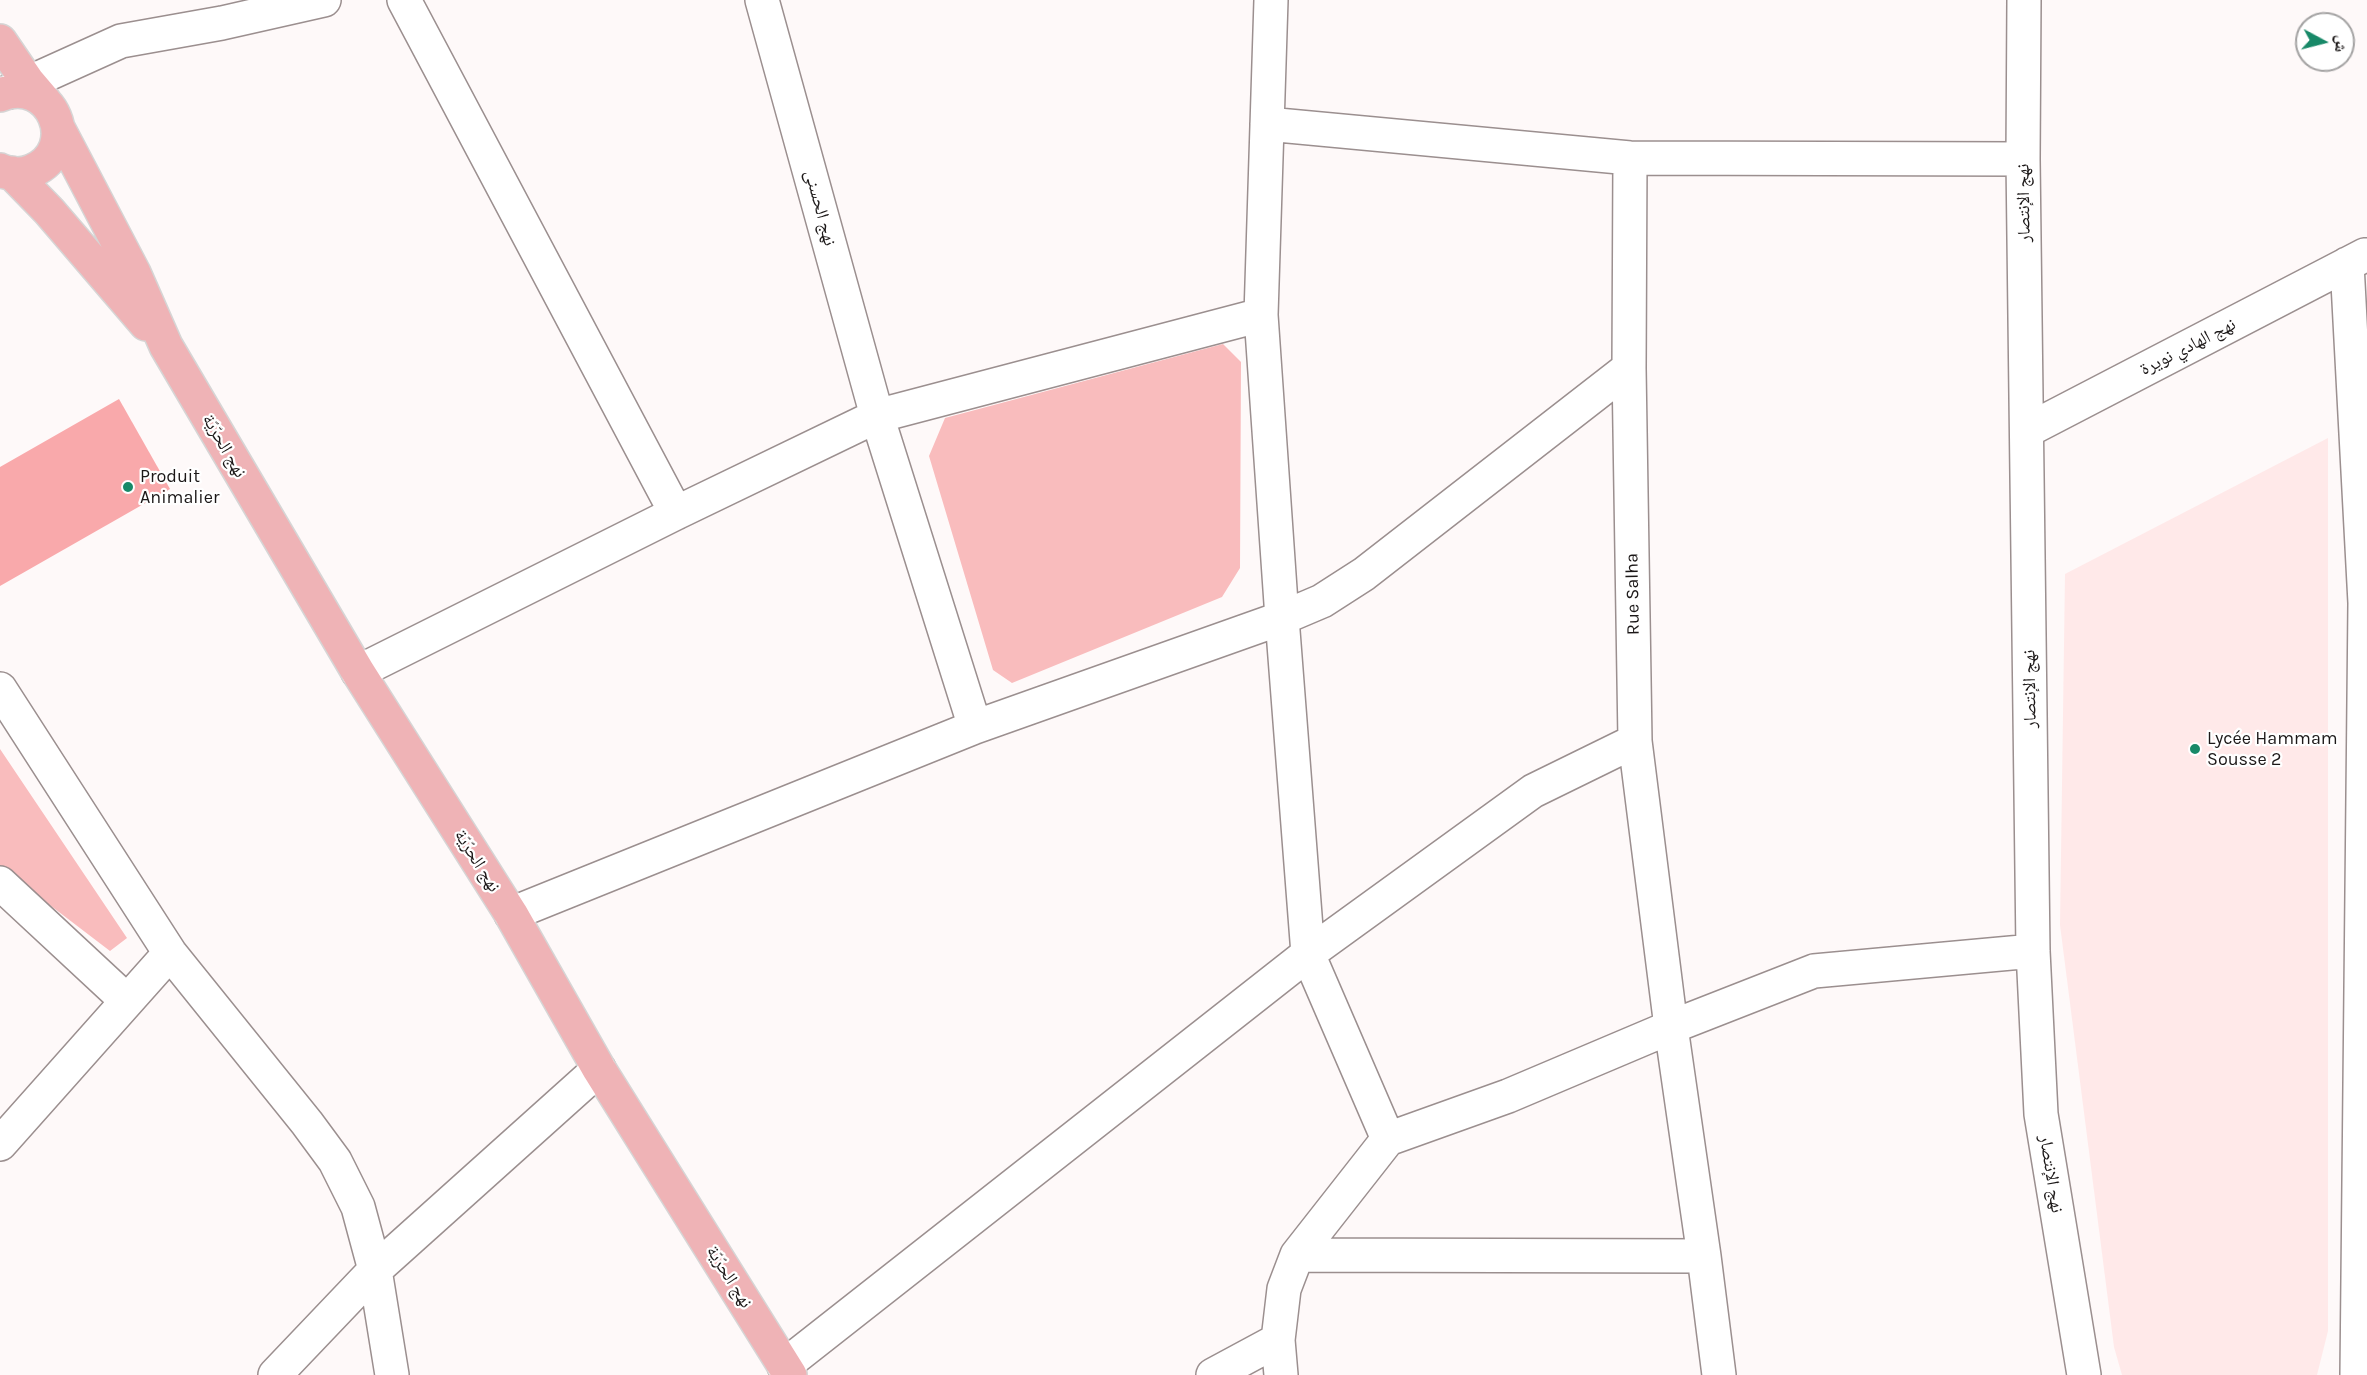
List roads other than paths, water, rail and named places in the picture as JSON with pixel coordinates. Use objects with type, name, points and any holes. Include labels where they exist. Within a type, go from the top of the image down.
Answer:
[{"type":"main road","name":"نهج الحرّيّة","points":[[0,41],[33,102],[134,273],[166,346],[357,672],[511,914],[599,1069],[787,1371]]},
{"type":"main road","points":[[4,172],[30,171],[42,165],[51,155],[57,142],[33,102]]},
{"type":"main road","name":"نهج الحرّيّة","points":[[4,172],[49,211],[166,346]]},
{"type":"street","points":[[33,102],[81,59],[121,41],[220,11],[324,0]]},
{"type":"street","points":[[404,0],[676,513]]},
{"type":"street","name":"نهج الحسنى","points":[[762,0],[877,416],[975,727]]},
{"type":"street","points":[[1271,0],[1261,315],[1308,954],[1388,1138]]},
{"type":"street","name":"نهج الإنتصار","points":[[2024,0],[2023,159],[2028,430],[2032,951],[2041,1114],[2084,1375]]},
{"type":"street","points":[[1267,124],[1630,158],[2023,159]]},
{"type":"street","name":"Rue Salha","points":[[1630,158],[1629,368],[1635,741],[1671,1027],[1719,1375]]},
{"type":"street","points":[[2357,259],[2366,603],[2357,1375]]},
{"type":"street","name":"نهج الهادي نويرة","points":[[2028,430],[2357,259]]},
{"type":"street","points":[[357,672],[877,416],[1261,315]]},
{"type":"street","points":[[511,914],[975,727],[1282,618],[1322,601],[1364,574],[1629,368]]},
{"type":"street","points":[[0,689],[170,953],[335,1161],[358,1207],[375,1270],[392,1375]]},
{"type":"street","points":[[787,1371],[1308,954],[1533,791],[1635,741]]},
{"type":"street","points":[[0,883],[127,1001]]},
{"type":"street","points":[[1281,1375],[1278,1340],[1284,1288],[1297,1255],[1388,1138],[1508,1096],[1671,1027],[1814,971],[2032,951]]},
{"type":"street","points":[[0,1144],[170,953]]},
{"type":"street","points":[[275,1375],[375,1270],[599,1069]]},
{"type":"street","points":[[1297,1255],[1704,1256]]},
{"type":"street","points":[[1213,1375],[1278,1340]]},
{"type":"place","name":"Produit Animalier","points":[[128,487]]},
{"type":"place","name":"Lycée Hammam Sousse 2","points":[[2195,749]]}]
